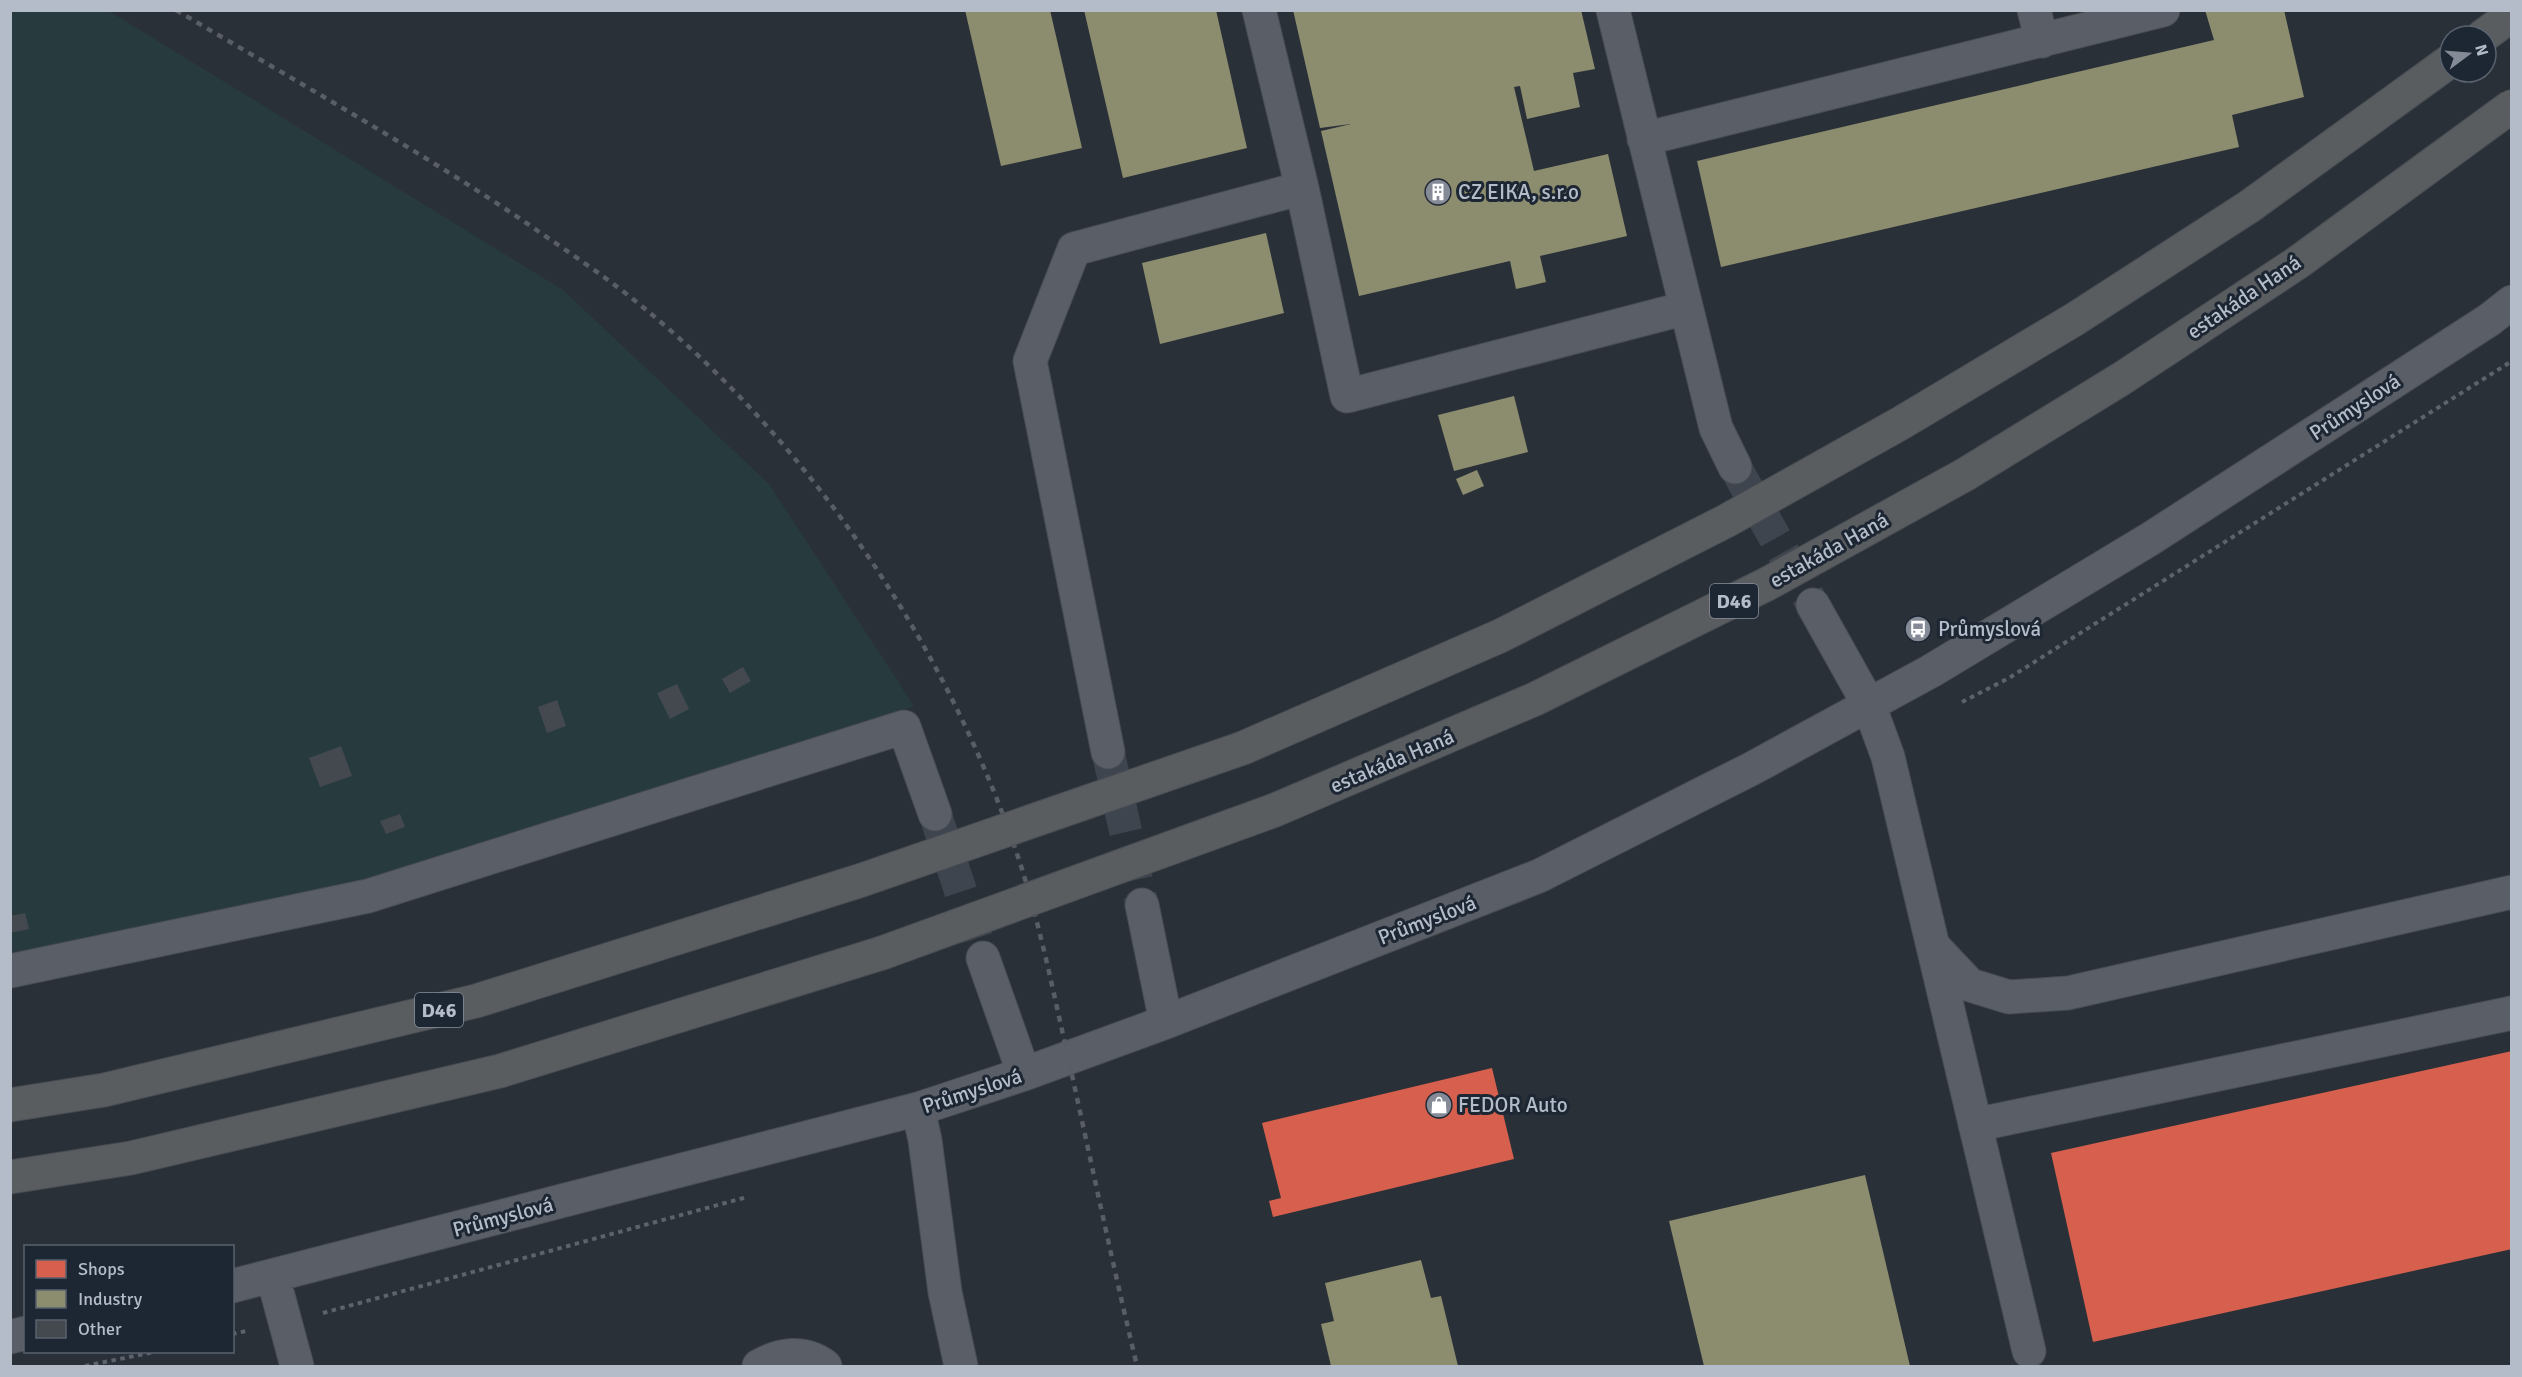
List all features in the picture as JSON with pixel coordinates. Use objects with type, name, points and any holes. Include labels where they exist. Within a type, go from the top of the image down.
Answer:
[{"type":"highway","points":[[2498,25],[2511,15]]},
{"type":"highway","name":"D46","points":[[10,1105],[104,1090],[476,1002],[859,881],[1243,748],[1500,636],[1726,521],[1901,423],[2075,319],[2250,206],[2438,70]]},
{"type":"highway","name":"estakáda Haná","points":[[10,1177],[131,1158],[500,1071],[882,953],[1275,810],[1535,699],[1767,584],[1966,474],[2121,379],[2297,263],[2511,106]]},
{"type":"street","points":[[1258,10],[1302,188],[1347,396],[1686,308]]},
{"type":"street","points":[[1612,10],[1716,428],[1736,467]]},
{"type":"street","points":[[1644,138],[2038,26],[2163,10]]},
{"type":"street","points":[[1108,752],[1030,361],[1074,249],[1302,188]]},
{"type":"street","name":"Průmyslová","points":[[234,1286],[918,1109],[1024,1074],[1166,1022],[1539,876],[1751,769],[1931,671],[2150,540],[2489,320],[2511,302]]},
{"type":"street","points":[[1813,605],[1869,705],[1888,757],[2029,1351]]},
{"type":"street","points":[[10,971],[368,896],[904,727],[935,814]]},
{"type":"street","points":[[1933,946],[1970,985],[2009,997],[2068,993],[2511,892]]},
{"type":"street","points":[[1142,904],[1166,1022]]},
{"type":"street","points":[[983,958],[1024,1074]]},
{"type":"street","points":[[1975,1125],[2511,1013]]},
{"type":"street","points":[[918,1109],[925,1140],[945,1292],[961,1366]]},
{"type":"street","points":[[273,1277],[297,1366]]},
{"type":"street","points":[[759,1366],[773,1358],[791,1355],[807,1358],[825,1366]]},
{"type":"path","points":[[85,1366],[149,1353]]},
{"type":"green space","points":[[10,11],[109,11],[563,290],[769,484],[914,706],[456,857],[136,936],[11,952]]},
{"type":"building: Shops","points":[[2512,1051],[2512,1249],[2093,1342],[2051,1153]]},
{"type":"building: Shops","points":[[1492,1068],[1514,1159],[1273,1217],[1269,1201],[1281,1198],[1262,1123]]},
{"type":"building: Industry","points":[[965,10],[1050,10],[1082,148],[1001,166]]},
{"type":"building: Industry","points":[[1084,10],[1216,10],[1247,148],[1123,178]]},
{"type":"building: Industry","points":[[1293,10],[1581,10],[1595,69],[1573,73],[1580,107],[1527,119],[1520,86],[1514,87],[1534,171],[1608,154],[1627,236],[1540,256],[1546,282],[1516,289],[1510,261],[1359,296],[1321,131],[1351,124],[1320,128]]},
{"type":"building: Industry","points":[[2205,10],[2284,10],[2304,97],[2232,115],[2239,147],[1721,267],[1697,161],[2214,40]]},
{"type":"building: Industry","points":[[1266,233],[1284,313],[1160,344],[1142,263]]},
{"type":"building: Industry","points":[[1514,396],[1528,452],[1454,471],[1438,415]]},
{"type":"building: Industry","points":[[1477,470],[1484,486],[1463,495],[1456,479]]},
{"type":"building: Industry","points":[[1865,1175],[1910,1366],[1704,1366],[1669,1221]]},
{"type":"building: Industry","points":[[1421,1260],[1431,1298],[1441,1296],[1458,1366],[1331,1366],[1321,1324],[1334,1321],[1325,1283]]},
{"type":"building: Other","points":[[743,667],[751,681],[730,693],[722,679]]},
{"type":"building: Other","points":[[677,684],[689,709],[670,719],[657,693]]},
{"type":"building: Other","points":[[557,700],[566,726],[547,733],[538,707]]},
{"type":"building: Other","points":[[341,746],[352,776],[320,787],[309,758]]},
{"type":"building: Other","points":[[400,814],[405,827],[386,834],[380,821]]},
{"type":"building: Other","points":[[25,913],[29,929],[10,933],[10,916]]},
{"type":"tunnel","points":[[1735,467],[1813,605]]},
{"type":"tunnel","points":[[1108,752],[1142,905]]},
{"type":"tunnel","points":[[935,814],[983,958]]},
{"type":"railway","points":[[176,10],[480,192],[635,300],[712,369],[770,430],[824,496],[874,566],[919,639],[959,714],[994,791],[1022,869],[1048,967],[1137,1366]]},
{"type":"place","name":"CZ EIKA, s.r.o","points":[[1438,192]]},
{"type":"place","name":"Průmyslová","points":[[1918,629]]},
{"type":"place","name":"FEDOR Auto","points":[[1439,1105]]}]
